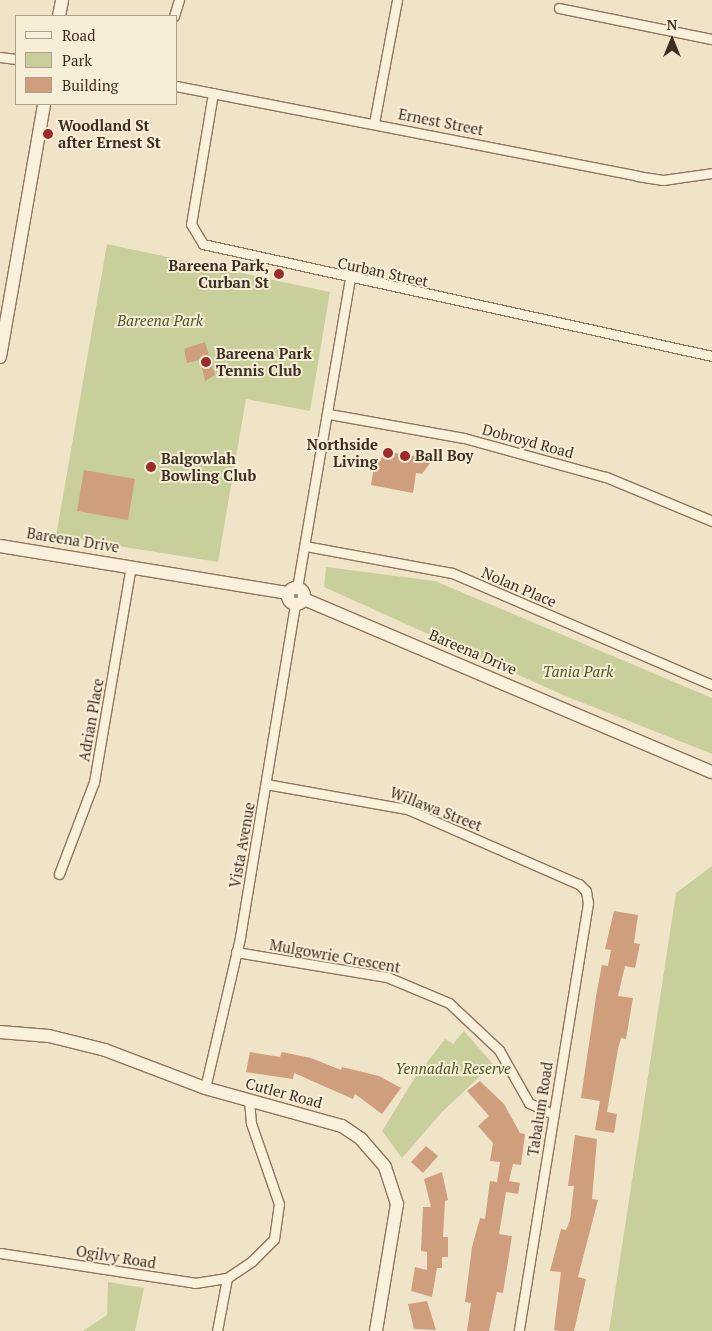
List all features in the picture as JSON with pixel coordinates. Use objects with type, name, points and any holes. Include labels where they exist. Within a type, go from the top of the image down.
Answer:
[{"type":"street","points":[[60,15],[62,0]]},
{"type":"street","points":[[174,15],[179,0]]},
{"type":"street","points":[[374,123],[397,0]]},
{"type":"street","points":[[560,8],[712,39]]},
{"type":"street","points":[[0,56],[15,59]]},
{"type":"street","name":"Ernest Street","points":[[178,86],[374,123],[637,176],[663,180],[701,177],[712,173]]},
{"type":"street","name":"Curban Street","points":[[213,93],[192,217],[198,240],[219,250],[712,356]]},
{"type":"street","points":[[0,357],[44,105]]},
{"type":"street","name":"Vista Avenue","points":[[205,1088],[236,952],[266,784],[296,596],[329,414],[350,279]]},
{"type":"street","name":"Dobroyd Road","points":[[329,414],[464,438],[606,476],[712,521]]},
{"type":"street","name":"Bareena Drive","points":[[0,546],[131,566],[296,596],[712,772]]},
{"type":"street","name":"Nolan Place","points":[[305,546],[452,573],[712,685]]},
{"type":"street","name":"Adrian Place","points":[[59,874],[94,782],[131,566]]},
{"type":"street","name":"Willawa Street","points":[[266,784],[407,809],[579,884],[586,891]]},
{"type":"street","name":"Tabalum Road","points":[[519,1331],[588,903],[586,891]]},
{"type":"street","name":"Mulgowrie Crescent","points":[[236,952],[386,977],[450,1003],[499,1050],[530,1103],[553,1114]]},
{"type":"street","name":"Cutler Road","points":[[0,1032],[48,1036],[104,1050],[205,1088],[342,1126],[362,1139],[385,1167],[397,1204],[376,1331]]},
{"type":"street","points":[[217,1331],[227,1278],[252,1261],[274,1239],[276,1230],[279,1204],[251,1123],[249,1101]]},
{"type":"street","name":"Ogilvy Road","points":[[0,1253],[195,1283],[227,1278]]},
{"type":"green space","name":"Bareena Park","points":[[107,244],[330,292],[310,411],[246,399],[218,562],[56,536]]},
{"type":"green space","name":"Tania Park","points":[[326,567],[435,581],[712,698],[712,754],[563,695],[324,587]]},
{"type":"green space","points":[[712,866],[712,1331],[609,1331],[676,893]]},
{"type":"green space","name":"Yennadah Reserve","points":[[464,1031],[493,1064],[443,1111],[402,1158],[382,1131],[414,1079],[445,1039],[453,1044]]},
{"type":"green space","points":[[108,1282],[144,1288],[135,1331],[83,1331],[107,1315]]},
{"type":"building","name":"Bareena Park Tennis Club","points":[[205,342],[215,375],[205,381],[200,360],[187,363],[184,349]]},
{"type":"building","points":[[383,451],[433,459],[422,474],[416,473],[413,493],[371,485],[375,460],[381,461]]},
{"type":"building","points":[[84,470],[135,479],[128,520],[77,511]]},
{"type":"building","points":[[614,911],[638,915],[634,943],[640,944],[635,968],[625,966],[618,996],[633,998],[626,1039],[621,1038],[618,1049],[607,1112],[617,1114],[614,1133],[595,1130],[600,1101],[581,1098],[602,965],[608,966],[611,950],[605,949]]},
{"type":"building","points":[[250,1052],[280,1057],[282,1052],[311,1058],[341,1070],[342,1067],[379,1076],[401,1088],[382,1114],[355,1094],[353,1099],[294,1073],[293,1079],[246,1072]]},
{"type":"building","points":[[480,1081],[504,1104],[520,1133],[525,1134],[521,1165],[513,1164],[509,1181],[520,1183],[518,1194],[506,1192],[499,1234],[512,1236],[503,1293],[497,1292],[489,1331],[467,1331],[471,1303],[465,1302],[472,1247],[480,1218],[485,1219],[490,1181],[497,1182],[500,1162],[490,1161],[493,1143],[478,1126],[489,1116],[467,1091]]},
{"type":"building","points":[[575,1135],[597,1139],[592,1199],[598,1200],[578,1277],[586,1279],[574,1331],[560,1331],[554,1330],[561,1272],[550,1271],[561,1229],[566,1230],[570,1220],[574,1186],[568,1186]]},
{"type":"building","points":[[426,1146],[438,1156],[423,1173],[411,1162]]},
{"type":"building","points":[[442,1172],[448,1200],[445,1201],[443,1237],[448,1237],[448,1257],[442,1257],[442,1268],[437,1268],[432,1297],[411,1291],[415,1267],[427,1270],[427,1252],[421,1251],[423,1207],[431,1207],[424,1179]]},
{"type":"building","points":[[427,1301],[436,1330],[414,1329],[408,1304]]},
{"type":"place","name":"Woodland St after Ernest St","points":[[48,134]]},
{"type":"place","name":"Bareena Park, Curban St","points":[[279,274]]},
{"type":"place","name":"Bareena Park Tennis Club","points":[[206,362]]},
{"type":"place","name":"Northside Living","points":[[388,453]]},
{"type":"place","name":"Ball Boy","points":[[405,456]]},
{"type":"place","name":"Balgowlah Bowling Club","points":[[151,467]]}]
